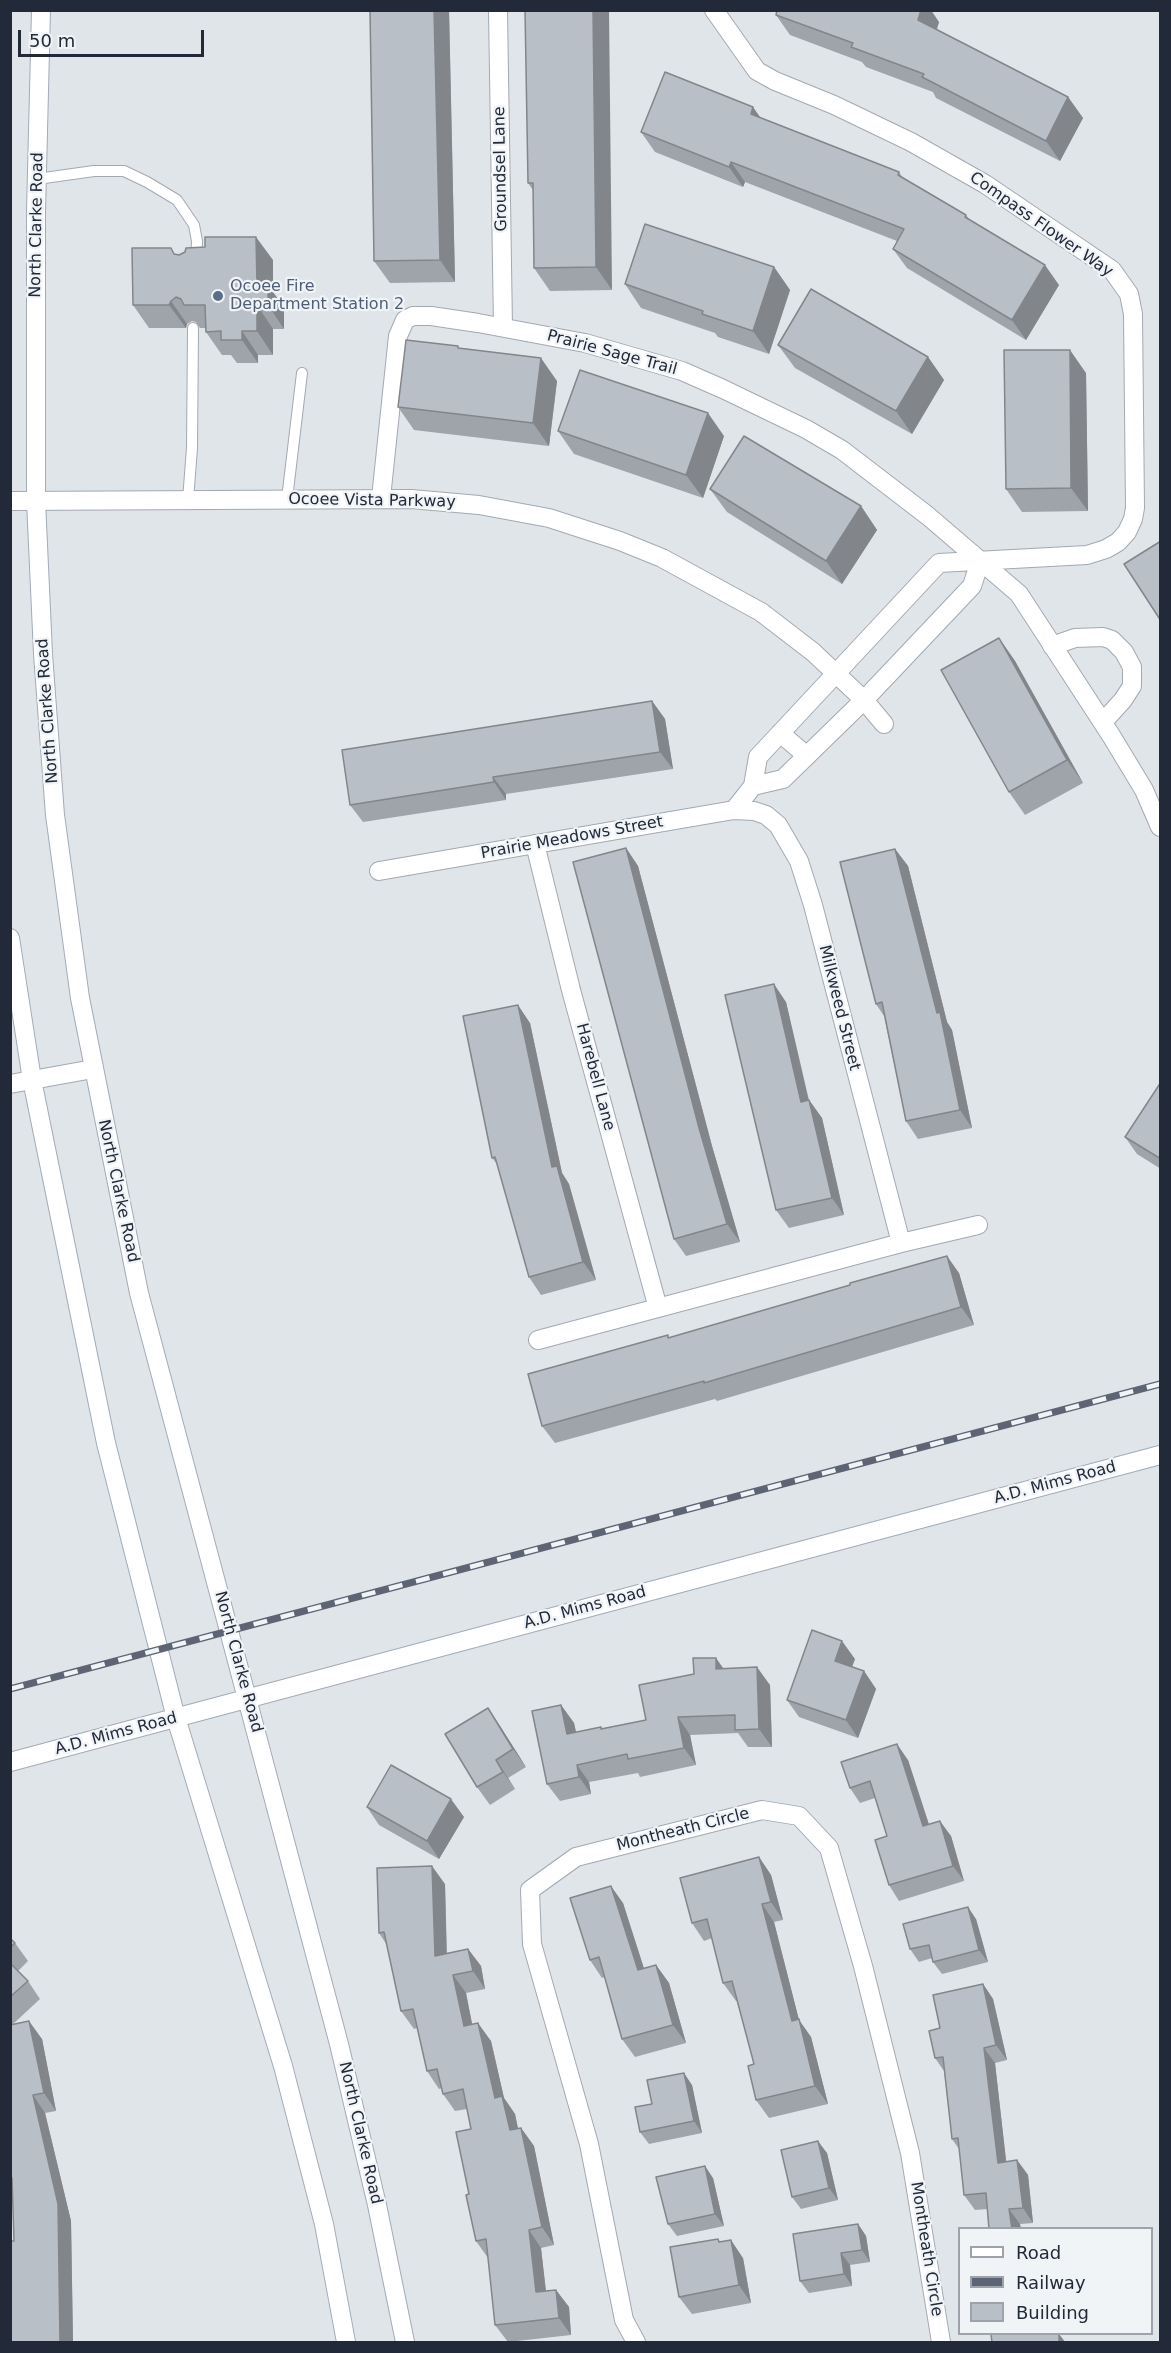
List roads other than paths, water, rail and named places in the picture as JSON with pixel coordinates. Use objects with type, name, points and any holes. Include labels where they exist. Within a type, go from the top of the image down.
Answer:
[{"type":"street","name":"North Clarke Road","points":[[41,10],[37,179],[36,501],[43,654],[55,815],[80,998],[139,1293],[339,2044],[377,2205],[405,2343]]},
{"type":"street","name":"Groundsel Lane","points":[[498,10],[503,327]]},
{"type":"street","name":"Compass Flower Way","points":[[714,10],[757,71],[911,142],[985,184],[1112,270],[1129,294],[1133,314],[1135,494],[1133,519],[1127,532],[1118,542],[1106,549],[1086,555],[939,562],[836,674]]},
{"type":"street","name":"Prairie Sage Trail","points":[[381,498],[398,336],[405,320],[413,316],[432,316],[503,327],[585,343],[682,371],[765,408],[842,450],[910,502],[1018,594],[1103,722],[1144,790],[1161,827]]},
{"type":"street","name":"Ocoee Vista Parkway","points":[[10,501],[381,498],[446,501],[549,518],[620,541],[700,577],[761,612],[804,645],[836,674],[864,700],[884,724]]},
{"type":"street","points":[[753,786],[783,779],[864,700],[972,586],[980,561]]},
{"type":"street","points":[[1052,646],[1075,638],[1102,637],[1112,640],[1124,652],[1132,667],[1132,686],[1103,722]]},
{"type":"street","points":[[734,810],[753,786],[758,757],[836,674]]},
{"type":"street","points":[[780,733],[807,756]]},
{"type":"street","name":"Prairie Meadows Street","points":[[379,871],[734,810]]},
{"type":"street","name":"Milkweed Street","points":[[734,810],[754,811],[766,815],[778,825],[799,861],[813,905],[901,1243]]},
{"type":"street","name":"Harebell Lane","points":[[535,844],[571,990],[658,1308]]},
{"type":"street","points":[[10,938],[32,1080],[106,1443],[176,1718],[283,2066],[324,2224],[346,2343]]},
{"type":"street","points":[[10,1084],[93,1070]]},
{"type":"street","points":[[538,1340],[901,1243],[978,1225]]},
{"type":"street","name":"A.D. Mims Road","points":[[10,1762],[1161,1455]]},
{"type":"street","name":"Montheath Circle","points":[[636,2343],[624,2320],[588,2144],[532,1944],[530,1890],[576,1857],[762,1810],[799,1816],[829,1848],[863,1966],[910,2153],[941,2343]]},
{"type":"lane","points":[[37,179],[94,171],[124,171],[147,182],[177,200],[194,225],[197,241],[195,271]]},
{"type":"lane","points":[[188,500],[192,448],[193,328]]},
{"type":"lane","points":[[287,499],[302,373]]},
{"type":"railway","points":[[10,1689],[1160,1384]]},
{"type":"place","name":"Ocoee Fire Department Station 2","points":[[218,296]]}]
